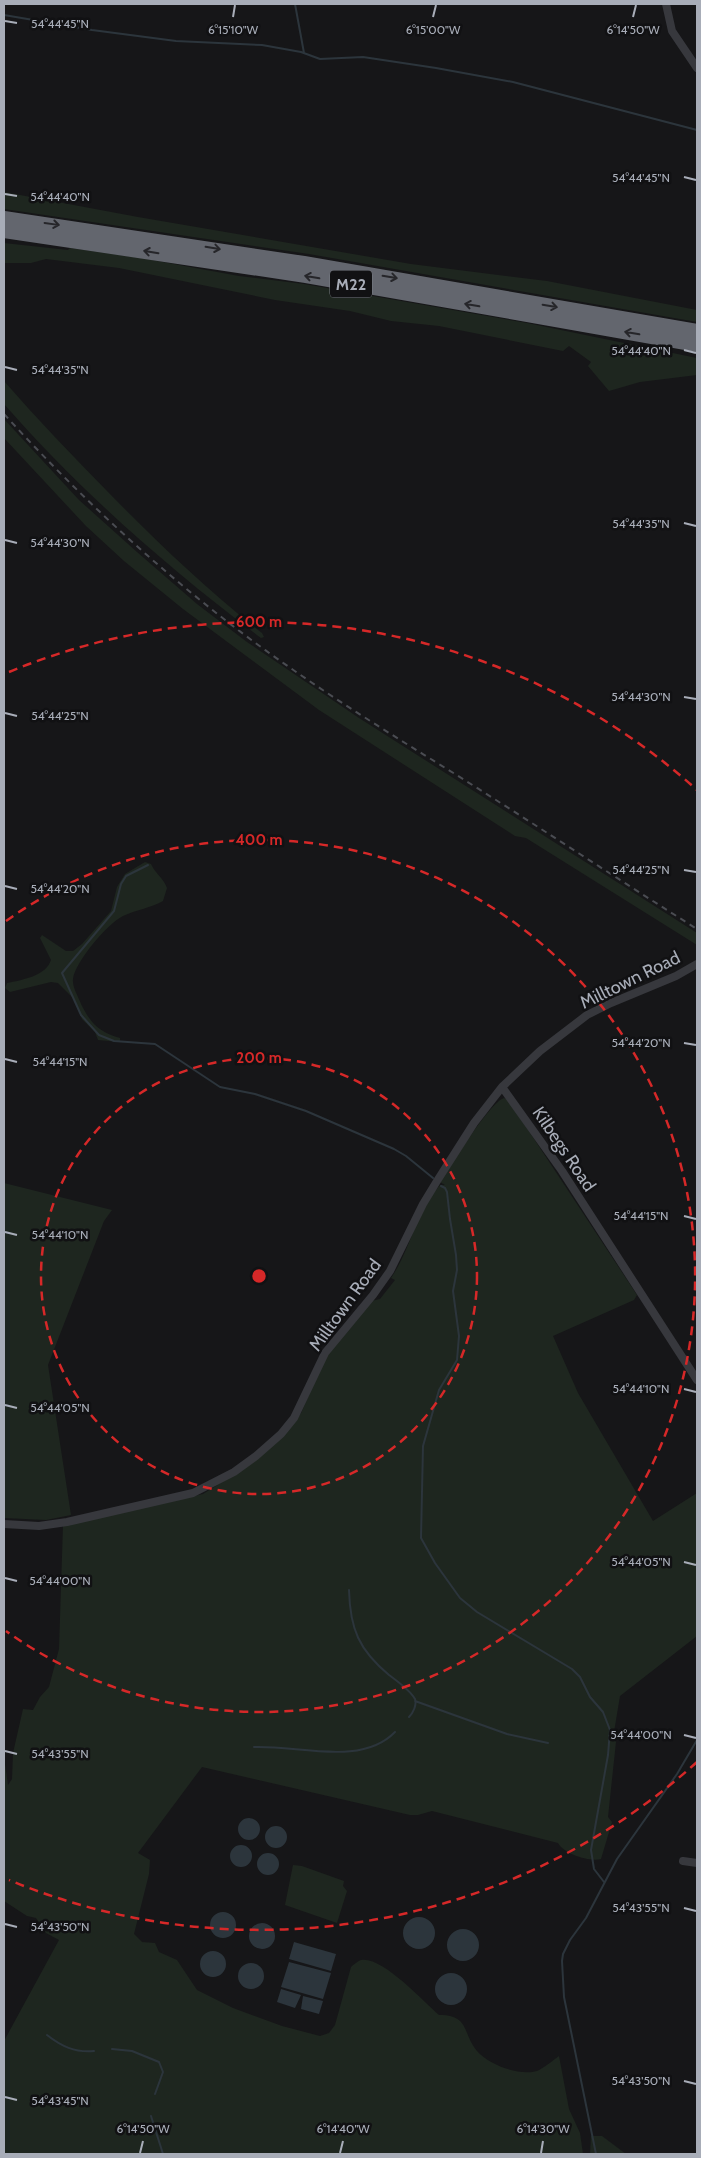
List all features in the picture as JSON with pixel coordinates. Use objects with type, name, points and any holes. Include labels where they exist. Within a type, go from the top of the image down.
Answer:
[{"type":"highway","name":"M22","points":[[4,218],[304,263],[697,331]]},
{"type":"highway","name":"M22","points":[[4,231],[306,276],[697,344]]},
{"type":"street","points":[[666,4],[672,30],[697,68]]},
{"type":"street","name":"Milltown Road","points":[[4,1524],[38,1526],[67,1522],[193,1493],[234,1472],[282,1434],[294,1418],[325,1353],[373,1295],[390,1271],[423,1204],[437,1181],[474,1123],[502,1087],[540,1050],[587,1015],[676,976],[697,964]]},
{"type":"street","name":"Kilbegs Road","points":[[502,1087],[567,1178],[697,1380]]},
{"type":"street","points":[[683,1862],[697,1863]]},
{"type":"shaded area","points":[[4,192],[411,264],[547,281],[697,310],[697,322],[309,254],[4,209]]},
{"type":"shaded area","points":[[4,243],[68,250],[70,248],[141,258],[527,323],[697,358],[697,375],[640,382],[609,391],[588,366],[591,362],[569,346],[563,351],[439,326],[391,321],[350,311],[275,300],[119,268],[46,259],[31,263],[4,263]]},
{"type":"shaded area","points":[[4,381],[68,451],[145,529],[202,583],[262,633],[264,637],[261,638],[192,584],[94,498],[4,404]]},
{"type":"shaded area","points":[[4,419],[79,500],[197,604],[247,642],[359,718],[697,933],[697,945],[526,838],[515,836],[319,710],[183,609],[124,561],[86,526],[4,438]]},
{"type":"shaded area","points":[[145,862],[151,864],[167,888],[163,901],[123,916],[109,926],[86,953],[73,979],[73,985],[88,1017],[101,1030],[120,1038],[120,1042],[98,1040],[95,1032],[82,1019],[73,998],[58,983],[51,982],[10,992],[5,988],[7,983],[39,974],[48,965],[51,960],[40,938],[42,935],[66,951],[73,951],[82,944],[111,911],[117,887],[125,874]]},
{"type":"shaded area","points":[[504,1098],[509,1101],[637,1295],[634,1300],[553,1336],[578,1393],[653,1521],[697,1493],[697,1636],[620,1696],[613,1738],[616,1742],[608,1817],[612,1822],[601,1859],[584,1858],[571,1854],[558,1843],[432,1811],[410,1815],[202,1767],[138,1853],[150,1860],[149,1874],[134,1934],[142,1942],[155,1943],[159,1952],[177,1960],[197,1990],[233,2008],[282,2026],[320,2036],[329,2033],[335,2025],[351,1967],[361,1960],[380,1965],[402,1981],[439,2015],[456,2018],[461,2022],[477,2051],[489,2061],[513,2071],[530,2072],[540,2070],[559,2056],[569,2109],[580,2133],[583,2154],[4,2154],[4,2041],[59,1940],[46,1933],[36,1918],[27,1916],[4,1901],[4,1757],[8,1785],[12,1779],[13,1753],[23,1709],[33,1710],[40,1697],[49,1687],[59,1649],[63,1525],[203,1494],[240,1471],[291,1427],[301,1413],[327,1354],[371,1301],[380,1299],[395,1280],[391,1278],[404,1255],[425,1206],[440,1185],[445,1185],[440,1182],[480,1123],[497,1102]]},
{"type":"shaded area","points":[[4,1183],[112,1210],[104,1221],[48,1365],[71,1515],[46,1520],[4,1518]]},
{"type":"shaded area","points":[[249,1818],[257,1821],[260,1829],[257,1837],[249,1840],[241,1837],[238,1829],[241,1821]]},
{"type":"shaded area","points":[[276,1826],[284,1829],[287,1837],[284,1845],[276,1848],[268,1845],[265,1837],[268,1829]]},
{"type":"shaded area","points":[[241,1845],[249,1848],[252,1856],[249,1864],[241,1867],[233,1864],[230,1856],[233,1848]]},
{"type":"shaded area","points":[[268,1853],[276,1856],[279,1864],[276,1872],[268,1875],[260,1872],[257,1864],[260,1856]]},
{"type":"shaded area","points":[[293,1865],[302,1866],[344,1881],[343,1886],[347,1891],[337,1923],[285,1905]]},
{"type":"shaded area","points":[[223,1912],[232,1916],[236,1925],[232,1934],[223,1938],[214,1934],[210,1925],[214,1916]]},
{"type":"shaded area","points":[[419,1917],[430,1922],[435,1933],[430,1944],[419,1949],[408,1944],[403,1933],[408,1922]]},
{"type":"shaded area","points":[[262,1923],[271,1927],[275,1936],[271,1945],[262,1949],[253,1945],[249,1936],[253,1927]]},
{"type":"shaded area","points":[[463,1929],[474,1934],[479,1945],[474,1956],[463,1961],[452,1956],[447,1945],[452,1934]]},
{"type":"shaded area","points":[[294,1942],[336,1954],[331,1971],[289,1959]]},
{"type":"shaded area","points":[[213,1951],[222,1955],[226,1964],[222,1973],[213,1977],[204,1973],[200,1964],[204,1955]]},
{"type":"shaded area","points":[[289,1962],[331,1973],[323,1999],[281,1987]]},
{"type":"shaded area","points":[[251,1963],[260,1967],[264,1976],[260,1985],[251,1989],[242,1985],[238,1976],[242,1967]]},
{"type":"shaded area","points":[[451,1973],[462,1978],[467,1989],[462,2000],[451,2005],[440,2000],[435,1989],[440,1978]]},
{"type":"shaded area","points":[[281,1989],[301,1995],[295,2008],[277,2002]]},
{"type":"shaded area","points":[[303,1996],[323,2001],[319,2014],[301,2009]]},
{"type":"shaded area","points":[[591,2136],[602,2136],[626,2154],[590,2154]]},
{"type":"waterway","points":[[295,4],[304,53]]},
{"type":"waterway","points":[[4,15],[92,30],[176,41],[262,45],[301,52],[320,59],[363,57],[436,68],[513,82],[697,130]]},
{"type":"waterway","points":[[148,865],[126,876],[121,884],[114,911],[62,973],[81,1015],[99,1035],[114,1041],[155,1044],[220,1087],[255,1094],[306,1111],[394,1149],[406,1156],[433,1178]]},
{"type":"waterway","points":[[441,1186],[447,1192],[456,1255],[457,1270],[453,1291],[459,1336],[457,1360],[439,1390],[423,1446],[421,1538],[435,1563],[460,1598],[477,1612],[572,1669],[580,1677],[590,1697],[603,1712],[610,1730],[608,1755],[591,1850],[594,1869],[604,1882]]},
{"type":"waterway","points":[[349,1590],[351,1616],[363,1647],[370,1657],[407,1689],[415,1699],[414,1709],[409,1717]]},
{"type":"waterway","points":[[415,1701],[507,1734],[548,1743]]},
{"type":"waterway","points":[[254,1747],[347,1752],[365,1749],[381,1743],[395,1732]]},
{"type":"waterway","points":[[596,2154],[564,1997],[563,1954],[570,1940],[586,1918],[617,1859],[677,1774],[697,1740]]},
{"type":"waterway","points":[[47,2035],[69,2048],[81,2051],[94,2051]]},
{"type":"waterway","points":[[112,2049],[132,2051],[159,2062],[163,2072],[155,2094]]},
{"type":"waterway","points":[[151,2116],[163,2154]]},
{"type":"railway","points":[[4,414],[53,466],[129,539],[239,631],[361,715],[697,929]]}]
